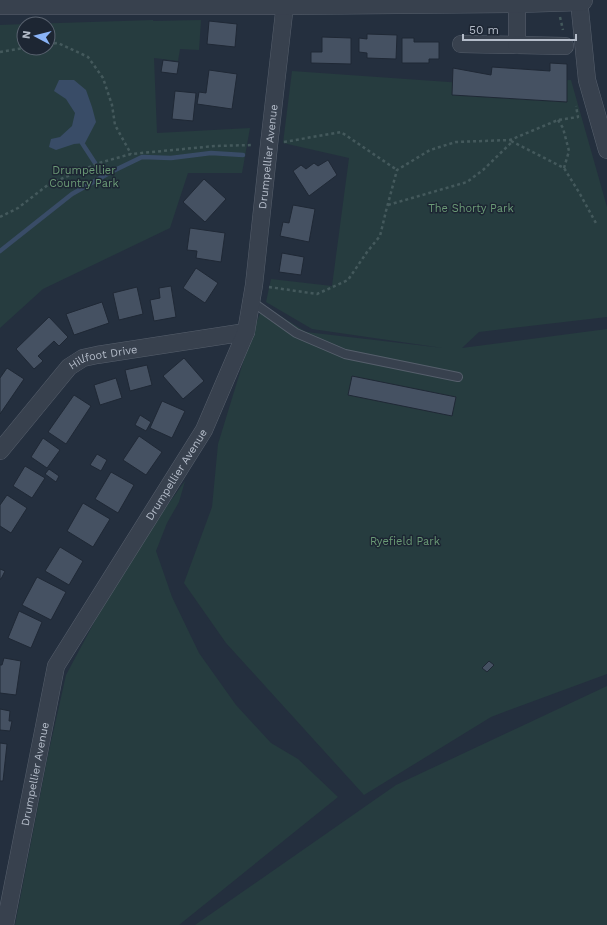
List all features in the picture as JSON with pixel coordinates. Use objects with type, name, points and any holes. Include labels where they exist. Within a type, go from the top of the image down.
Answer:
[{"type":"street","points":[[579,0],[587,80],[607,150]]},
{"type":"street","points":[[0,4],[285,4],[557,2],[582,0]]},
{"type":"street","points":[[517,2],[517,45]]},
{"type":"street","name":"Drumpellier Avenue","points":[[5,925],[5,896],[56,666],[204,430],[246,332],[254,285],[285,4]]},
{"type":"street","points":[[461,44],[565,46]]},
{"type":"street","name":"Hillfoot Drive","points":[[0,451],[69,367],[83,358],[246,332]]},
{"type":"lane","points":[[251,305],[258,306],[296,333],[345,354],[458,377]]},
{"type":"path","points":[[557,2],[565,46]]},
{"type":"path","points":[[56,43],[88,57],[103,78],[112,104],[115,125],[131,154]]},
{"type":"path","points":[[0,52],[16,49]]},
{"type":"path","points":[[388,205],[467,182],[484,170],[511,141],[558,120],[578,116],[576,102]]},
{"type":"path","points":[[558,120],[563,128],[569,151],[564,168]]},
{"type":"path","points":[[0,217],[18,208],[49,184],[99,163],[131,154],[215,146],[269,145],[341,132],[397,170]]},
{"type":"path","points":[[254,285],[318,294],[348,280],[380,236],[397,170],[430,150],[456,142],[511,141],[564,168],[597,226]]},
{"type":"green space","name":"Drumpellier Country Park","points":[[201,20],[199,50],[180,49],[178,61],[154,58],[157,133],[250,128],[242,173],[188,173],[170,228],[43,289],[0,328],[0,25],[16,24],[16,56],[56,56],[56,23]]},
{"type":"green space","name":"Ryefield Park","points":[[292,71],[463,83],[571,80],[607,207],[607,317],[479,332],[462,348],[607,329],[607,674],[491,717],[364,795],[226,643],[184,583],[212,507],[218,444],[249,343],[263,305],[306,332],[443,348],[312,329],[266,302],[271,279],[332,286],[349,158],[283,143]]},
{"type":"green space","points":[[185,481],[179,502],[167,523],[156,551],[172,597],[199,653],[236,705],[271,743],[298,759],[338,797],[179,925],[15,925],[48,755],[66,675],[127,561]]},
{"type":"green space","points":[[607,686],[607,925],[195,925],[396,785]]},
{"type":"water","points":[[59,80],[74,80],[86,90],[96,122],[85,143],[74,144],[56,150],[49,147],[51,139],[60,137],[72,126],[75,113],[66,99],[54,91]]},
{"type":"building","points":[[209,21],[237,24],[235,47],[207,44]]},
{"type":"building","points":[[367,34],[397,35],[396,59],[367,58],[367,53],[359,52],[359,38],[367,39]]},
{"type":"building","points":[[322,37],[351,38],[351,64],[311,63],[311,52],[322,52]]},
{"type":"building","points":[[402,38],[414,38],[414,42],[439,42],[439,59],[429,59],[429,63],[402,63]]},
{"type":"building","points":[[163,60],[179,62],[177,74],[161,72]]},
{"type":"building","points":[[550,63],[567,64],[567,102],[452,95],[453,68],[491,75],[492,67],[550,71]]},
{"type":"building","points":[[209,70],[237,74],[232,109],[197,104],[199,92],[206,93]]},
{"type":"building","points":[[175,91],[196,93],[193,121],[172,119]]},
{"type":"building","points":[[328,160],[337,175],[309,196],[293,171],[301,165],[306,169],[314,163],[318,166]]},
{"type":"building","points":[[204,179],[226,199],[205,222],[183,202]]},
{"type":"building","points":[[293,205],[315,209],[309,242],[280,236],[283,222],[289,223]]},
{"type":"building","points":[[190,228],[225,233],[221,262],[196,258],[197,251],[187,250]]},
{"type":"building","points":[[282,253],[304,257],[301,275],[279,272]]},
{"type":"building","points":[[196,268],[218,283],[205,303],[183,288]]},
{"type":"building","points":[[171,286],[176,317],[154,321],[150,300],[160,298],[159,288]]},
{"type":"building","points":[[137,287],[143,314],[119,320],[113,293]]},
{"type":"building","points":[[102,302],[109,323],[74,335],[66,314]]},
{"type":"building","points":[[49,317],[68,337],[59,346],[54,341],[38,356],[43,361],[34,369],[16,349]]},
{"type":"building","points":[[184,358],[204,381],[183,399],[163,376]]},
{"type":"building","points":[[147,365],[152,385],[130,391],[125,370]]},
{"type":"building","points":[[7,368],[24,379],[0,414],[0,378]]},
{"type":"building","points":[[352,376],[456,397],[452,416],[348,395]]},
{"type":"building","points":[[116,378],[122,398],[100,405],[94,385]]},
{"type":"building","points":[[74,395],[91,406],[66,444],[48,432]]},
{"type":"building","points":[[162,401],[185,411],[172,438],[150,428]]},
{"type":"building","points":[[140,415],[151,422],[146,431],[135,425]]},
{"type":"building","points":[[139,436],[162,452],[146,475],[123,460]]},
{"type":"building","points":[[43,438],[60,450],[47,468],[31,457]]},
{"type":"building","points":[[97,454],[107,460],[101,471],[90,465]]},
{"type":"building","points":[[25,466],[45,478],[32,498],[13,486]]},
{"type":"building","points":[[49,469],[59,476],[56,482],[45,474]]},
{"type":"building","points":[[111,472],[134,485],[118,513],[95,499]]},
{"type":"building","points":[[7,495],[27,508],[11,533],[0,526],[0,505]]},
{"type":"building","points":[[83,503],[110,519],[93,547],[67,531]]},
{"type":"building","points":[[60,547],[83,561],[69,585],[45,571]]},
{"type":"building","points":[[0,569],[5,571],[1,579],[0,579]]},
{"type":"building","points":[[37,577],[66,592],[51,620],[22,605]]},
{"type":"building","points":[[19,611],[42,622],[31,648],[8,638]]},
{"type":"building","points":[[4,658],[21,661],[16,695],[0,693],[0,665],[2,665]]},
{"type":"building","points":[[489,661],[494,665],[487,672],[482,668]]},
{"type":"building","points":[[0,709],[10,711],[9,721],[12,721],[10,731],[0,730]]},
{"type":"building","points":[[0,743],[7,744],[3,781],[0,781]]},
{"type":"waterway","points":[[82,143],[95,163]]},
{"type":"waterway","points":[[0,251],[72,194],[111,172],[142,157],[171,158],[211,153],[243,155]]},
{"type":"waterway","points":[[97,167],[103,176]]},
{"type":"park label","name":"The Shorty Park","points":[[471,208]]}]
